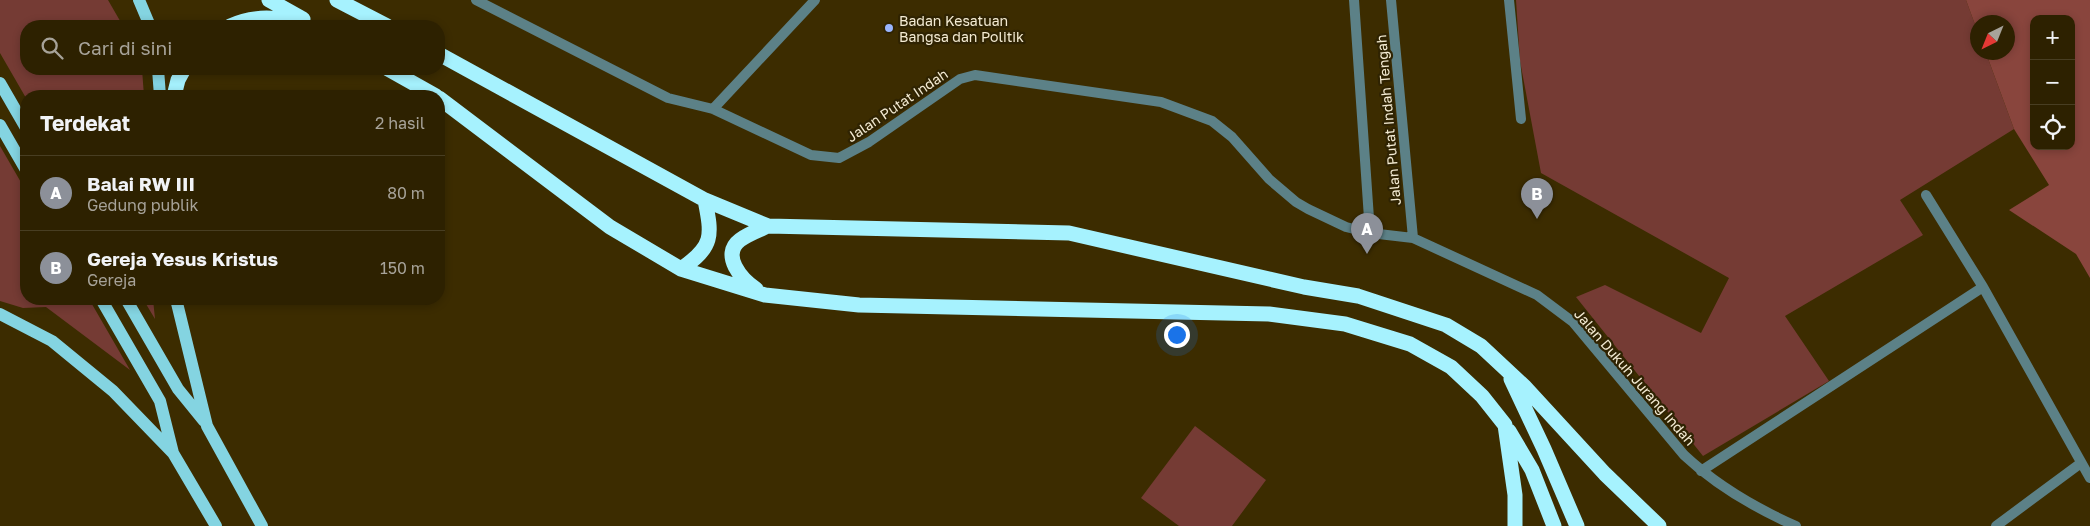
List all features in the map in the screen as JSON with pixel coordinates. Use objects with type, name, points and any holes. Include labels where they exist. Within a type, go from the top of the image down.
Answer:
[{"type":"highway","points":[[269,0],[304,20]]},
{"type":"highway","points":[[337,0],[375,20]]},
{"type":"highway","points":[[243,20],[262,17],[291,20]]},
{"type":"highway","points":[[445,57],[705,200],[768,226],[1070,233],[1304,287],[1358,296],[1400,308],[1446,326],[1481,346],[1508,374],[1525,387],[1605,474],[1659,526]]},
{"type":"highway","points":[[176,90],[181,75]]},
{"type":"highway","points":[[398,75],[425,90]]},
{"type":"highway","points":[[445,103],[610,227],[681,269],[765,295],[859,305],[1269,314],[1345,324],[1410,344],[1451,367],[1482,396],[1505,425],[1532,470],[1554,526]]},
{"type":"highway","points":[[681,269],[694,260],[706,245],[711,231],[705,200]]},
{"type":"highway","points":[[765,295],[744,281],[733,263],[734,248],[738,241],[768,226]]},
{"type":"highway","points":[[1508,374],[1544,449],[1577,526]]},
{"type":"highway","points":[[1505,425],[1515,495],[1515,526]]},
{"type":"main road","points":[[139,0],[149,20]]},
{"type":"main road","points":[[145,0],[150,20]]},
{"type":"main road","points":[[158,75],[160,90]]},
{"type":"main road","points":[[0,83],[20,118]]},
{"type":"main road","points":[[0,125],[20,160]]},
{"type":"main road","points":[[104,305],[160,402],[173,453]]},
{"type":"main road","points":[[129,305],[178,389],[208,426],[262,526]]},
{"type":"main road","points":[[178,305],[208,426]]},
{"type":"main road","points":[[0,314],[52,341],[113,391],[173,453],[216,526]]},
{"type":"street","name":"Jalan Putat Indah","points":[[476,0],[668,98],[713,109],[811,155],[839,158],[869,142],[960,79],[974,74],[1161,102],[1212,120],[1232,136],[1269,179],[1296,202],[1346,227],[1370,233],[1413,238]]},
{"type":"street","points":[[713,109],[815,0]]},
{"type":"street","name":"Jalan Putat Indah Tengah","points":[[1354,0],[1370,233]]},
{"type":"street","name":"Jalan Putat Indah Tengah","points":[[1391,0],[1413,238]]},
{"type":"street","points":[[1509,0],[1521,119]]},
{"type":"street","points":[[1926,195],[1983,287],[2090,478]]},
{"type":"street","name":"Jalan Dukuh Jurang Indah","points":[[1413,238],[1537,295],[1573,322],[1684,455],[1701,471],[1770,514],[1796,526]]},
{"type":"street","points":[[1701,471],[1983,287]]},
{"type":"street","points":[[1996,526],[2081,463]]},
{"type":"shaded area","points":[[0,0],[108,0],[120,20],[20,20],[20,75],[142,75],[144,90],[21,90],[0,53]]},
{"type":"shaded area","points":[[1516,0],[1966,0],[1972,15],[1970,60],[1989,60],[2014,129],[1900,200],[1923,235],[1785,316],[1829,381],[1703,456],[1576,297],[1605,285],[1701,333],[1729,278],[1541,173],[1520,61]]},
{"type":"shaded area","points":[[1966,0],[2090,0],[2090,278],[2076,254],[2009,210],[2049,185],[2014,129],[1989,60],[2015,60],[2015,15],[1972,15]]},
{"type":"shaded area","points":[[0,146],[20,181],[20,305],[92,305],[130,370],[46,307],[23,308],[0,301]]},
{"type":"shaded area","points":[[147,305],[154,305],[155,319]]},
{"type":"shaded area","points":[[1195,426],[1266,480],[1232,526],[1179,526],[1141,498]]},
{"type":"place","name":"Badan Kesatuan Bangsa dan Politik","points":[[889,28]]},
{"type":"place","name":"Gereja Yesus Kristus","points":[[1537,219]]},
{"type":"place","name":"Balai RW III","points":[[1367,254]]}]
